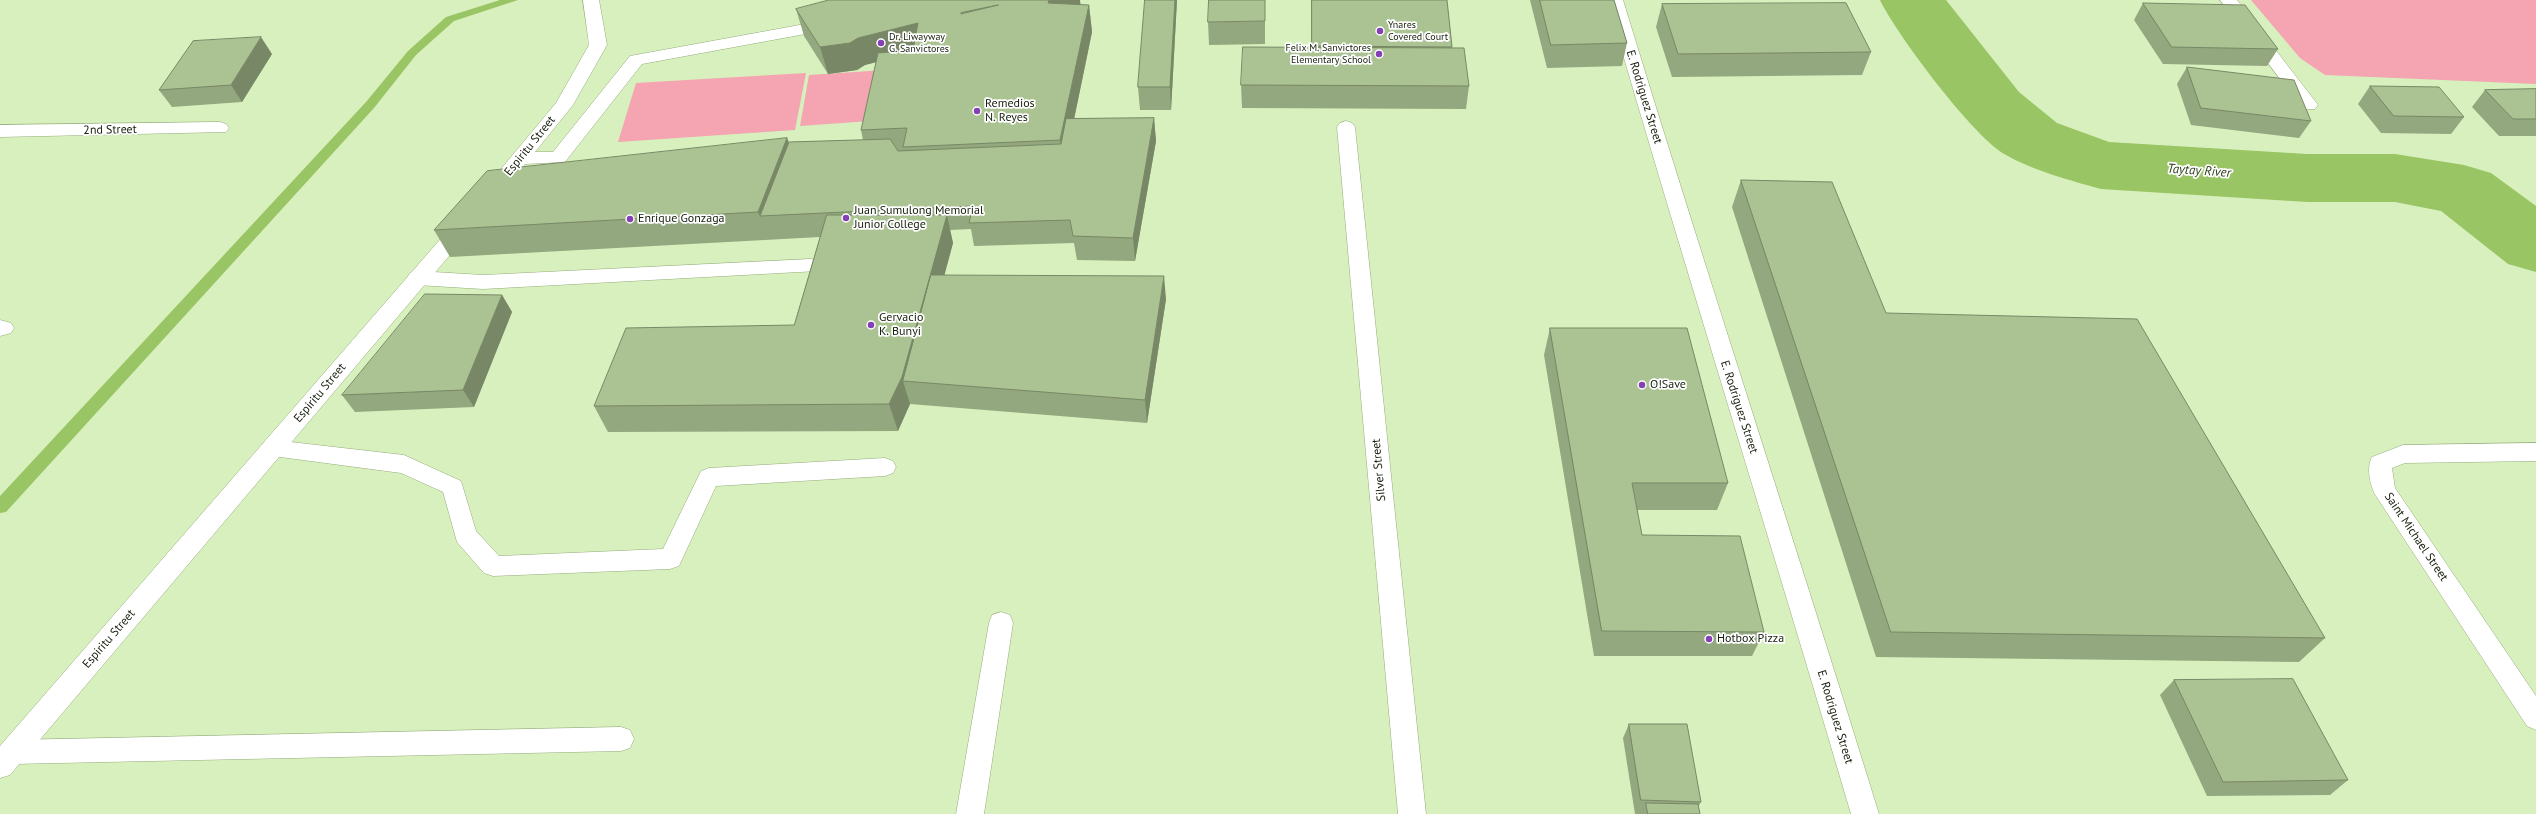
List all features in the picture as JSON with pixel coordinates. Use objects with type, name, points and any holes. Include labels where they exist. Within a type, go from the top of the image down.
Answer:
[{"type":"street","name":"Espiritu Street","points":[[6,759],[273,450],[417,278],[521,158],[564,105],[598,45],[591,0]]},
{"type":"street","name":"E. Rodriguez Street","points":[[1615,0],[1703,295],[1800,596],[1865,814]]},
{"type":"street","points":[[2228,0],[2309,105]]},
{"type":"street","points":[[521,158],[558,158],[636,60],[827,25]]},
{"type":"street","name":"Silver Street","points":[[1346,127],[1412,814]]},
{"type":"street","name":"2nd Street","points":[[0,131],[220,128]]},
{"type":"street","points":[[417,278],[484,282],[812,266]]},
{"type":"street","points":[[273,450],[404,464],[453,487],[465,535],[493,566],[670,559],[709,477],[885,467]]},
{"type":"street","name":"Saint Michael Street","points":[[2536,452],[2403,454],[2380,463],[2384,490],[2536,718]]},
{"type":"street","points":[[970,814],[1002,623]]},
{"type":"street","points":[[6,759],[621,740]]},
{"type":"shaded area","points":[[2251,0],[2536,0],[2536,84],[2325,75],[2300,58]]},
{"type":"shaded area","points":[[931,67],[926,117],[800,126],[809,75]]},
{"type":"shaded area","points":[[806,73],[795,130],[618,142],[636,83]]},
{"type":"building","name":"Remedios N. Reyes","points":[[829,0],[1049,0],[1048,3],[1089,5],[1060,140],[903,147],[907,128],[861,130],[878,53],[913,50],[918,23],[858,38],[850,43],[820,47],[796,9]],"holes":[[[998,5],[961,14],[961,13]]]},
{"type":"building","points":[[1145,0],[1175,0],[1170,87],[1138,87]]},
{"type":"building","points":[[1209,0],[1265,0],[1265,21],[1208,22]]},
{"type":"building","name":"Ynares Covered Court","points":[[1312,0],[1447,0],[1452,47],[1312,46]]},
{"type":"building","points":[[1540,0],[1614,0],[1627,43],[1551,45]]},
{"type":"building","points":[[1846,3],[1871,52],[1678,54],[1662,4]]},
{"type":"building","points":[[2143,3],[2245,5],[2278,49],[2172,47]]},
{"type":"building","points":[[261,37],[231,85],[159,90],[193,41]]},
{"type":"building","points":[[1243,47],[1464,48],[1469,86],[1241,85]]},
{"type":"building","points":[[2187,67],[2294,80],[2311,121],[2201,108]]},
{"type":"building","points":[[2370,86],[2439,87],[2464,117],[2394,116]]},
{"type":"building","points":[[2536,89],[2536,119],[2513,119],[2485,90]]},
{"type":"building","points":[[1154,118],[1133,238],[1073,236],[1070,220],[969,223],[973,206],[760,216],[789,142],[890,139],[898,151],[1061,144],[1066,119]]},
{"type":"building","points":[[787,138],[758,212],[434,230],[487,171]]},
{"type":"building","points":[[1741,180],[1832,182],[1886,313],[2137,319],[2325,638],[1891,632]]},
{"type":"building","name":"Gervacio K. Bunyi","points":[[827,215],[947,215],[902,377],[889,404],[594,406],[626,328],[794,325]]},
{"type":"building","points":[[931,275],[1164,276],[1145,400],[903,381]]},
{"type":"building","points":[[425,294],[502,295],[463,390],[342,395]]},
{"type":"building","points":[[1550,328],[1687,328],[1728,483],[1632,483],[1642,535],[1740,536],[1764,632],[1602,631]]},
{"type":"building","points":[[2293,679],[2348,780],[2223,782],[2174,680]]},
{"type":"building","points":[[1629,724],[1687,724],[1701,802],[1641,800]]},
{"type":"building","points":[[1646,803],[1698,804],[1700,814],[1648,814]]},
{"type":"waterway","points":[[0,507],[370,105],[412,53],[450,19],[512,0]]},
{"type":"waterway","name":"Taytay River","points":[[1913,0],[1920,14],[1994,107],[2031,139],[2101,165],[2307,178],[2395,178],[2464,190],[2536,245]]},
{"type":"place","name":"Ynares Covered Court","points":[[1380,31]]},
{"type":"place","name":"Dr. Liwayway G. Sanvictores","points":[[881,43]]},
{"type":"place","name":"Felix M. Sanvictores Elementary School","points":[[1379,54]]},
{"type":"place","name":"Remedios N. Reyes","points":[[977,111]]},
{"type":"place","name":"Juan Sumulong Memorial Junior College","points":[[846,218]]},
{"type":"place","name":"Enrique Gonzaga","points":[[630,219]]},
{"type":"place","name":"Gervacio K. Bunyi","points":[[871,325]]},
{"type":"place","name":"O!Save","points":[[1642,385]]},
{"type":"place","name":"Hotbox Pizza","points":[[1709,639]]}]
